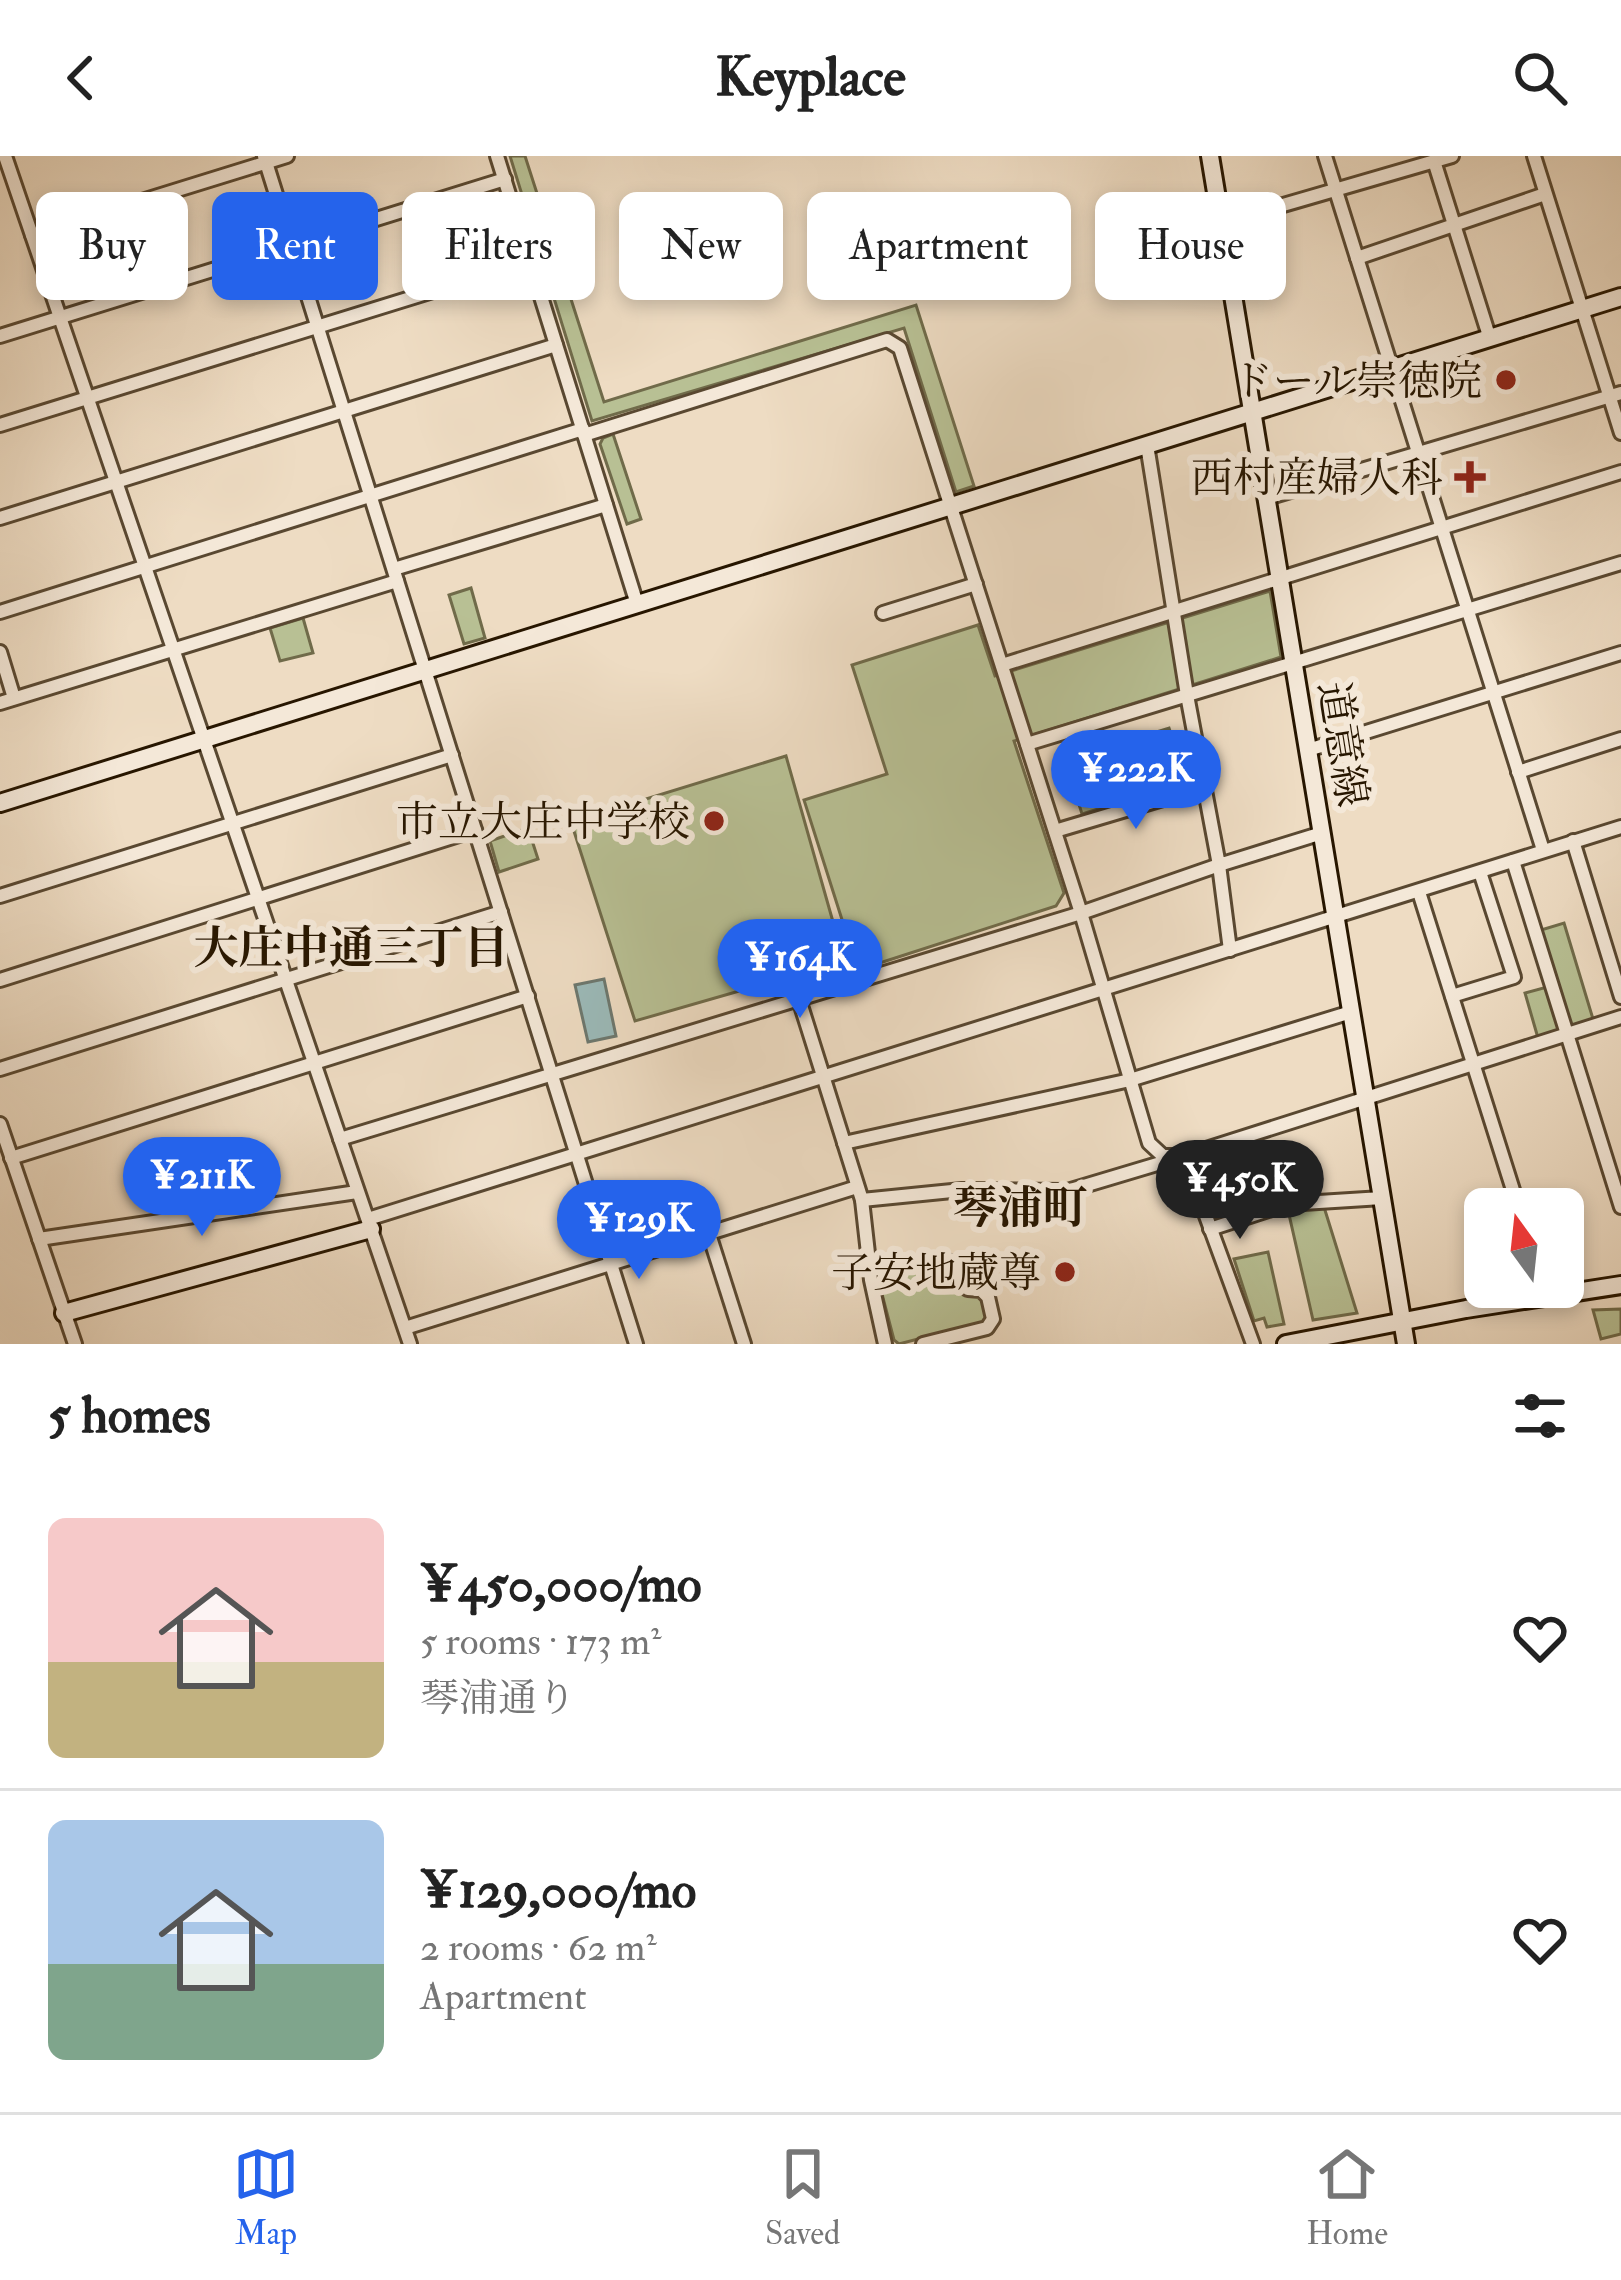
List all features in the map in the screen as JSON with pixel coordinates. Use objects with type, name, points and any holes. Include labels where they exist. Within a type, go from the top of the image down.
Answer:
[{"type":"street","points":[[32,235],[265,159],[287,156]]},
{"type":"street","points":[[497,156],[509,192]]},
{"type":"street","name":"道意線","points":[[1210,156],[1216,192]]},
{"type":"street","points":[[1325,156],[1543,850]]},
{"type":"street","points":[[1394,156],[1398,172]]},
{"type":"street","points":[[1286,204],[1452,156]]},
{"type":"street","points":[[1534,156],[1581,309],[1615,395],[1621,433]]},
{"type":"street","points":[[4,157],[410,1344]]},
{"type":"street","points":[[265,159],[275,192]]},
{"type":"street","points":[[1434,161],[1490,338]]},
{"type":"street","points":[[378,218],[505,178]]},
{"type":"street","points":[[1357,258],[1545,194]]},
{"type":"street","points":[[0,336],[212,270]]},
{"type":"street","points":[[0,803],[1621,297]]},
{"type":"street","points":[[309,300],[637,1344]]},
{"type":"street","points":[[0,425],[405,300]]},
{"type":"street","points":[[542,300],[637,604]]},
{"type":"street","name":"道意線","points":[[1234,300],[1406,1344]]},
{"type":"street","points":[[0,612],[886,340],[900,348],[1153,1150],[1162,1156],[1184,1156]]},
{"type":"street","points":[[0,518],[556,345]]},
{"type":"street","points":[[1267,498],[1615,395]]},
{"type":"street","points":[[1147,445],[1230,950]]},
{"type":"street","points":[[1002,665],[1621,472]]},
{"type":"street","points":[[0,652],[7,700],[174,650],[606,505]]},
{"type":"street","points":[[1028,744],[1621,563]]},
{"type":"street","points":[[883,614],[976,584]]},
{"type":"street","points":[[1308,750],[1621,653]]},
{"type":"street","points":[[1518,772],[1621,739]]},
{"type":"street","points":[[0,896],[452,755]]},
{"type":"street","points":[[1055,831],[1203,787]]},
{"type":"street","points":[[64,1313],[370,1224],[577,1152],[1621,826]]},
{"type":"street","points":[[0,980],[476,830]]},
{"type":"street","points":[[340,1139],[1081,913],[1322,833]]},
{"type":"street","points":[[1573,841],[1621,998]]},
{"type":"street","points":[[1514,861],[1621,1207]]},
{"type":"street","points":[[1452,996],[1514,977],[1480,872]]},
{"type":"street","points":[[1419,892],[1512,1188]]},
{"type":"street","points":[[0,1069],[501,912]]},
{"type":"street","points":[[11,1158],[528,996]]},
{"type":"street","points":[[798,996],[860,1194],[885,1344]]},
{"type":"street","points":[[844,1143],[1130,1080],[1351,1012]]},
{"type":"street","points":[[404,1328],[710,1234],[860,1194],[1067,1191],[1621,1017]]},
{"type":"street","points":[[0,1124],[75,1344]]},
{"type":"street","points":[[1184,1156],[1253,1344]]},
{"type":"street","points":[[39,1239],[357,1192]]},
{"type":"street","points":[[1210,1229],[1287,1204],[1382,1198]]},
{"type":"street","points":[[710,1234],[744,1344]]},
{"type":"street","points":[[870,1269],[947,1261],[963,1267],[968,1289],[981,1290],[988,1297],[993,1318],[987,1328],[923,1344]]},
{"type":"street","points":[[1584,1288],[1621,1285]]},
{"type":"street","points":[[1286,1344],[1464,1308]]},
{"type":"green space","points":[[510,156],[525,156],[537,192],[521,192]]},
{"type":"green space","points":[[555,300],[571,300],[604,402],[916,305],[974,486],[956,492],[904,328],[592,421]]},
{"type":"green space","points":[[613,434],[641,519],[627,524],[600,444]]},
{"type":"green space","points":[[471,588],[485,638],[464,644],[449,595]]},
{"type":"green space","points":[[1270,591],[1281,657],[1014,741],[1064,893],[1056,906],[858,970],[804,800],[887,774],[852,665],[978,625],[995,676]]},
{"type":"green space","points":[[303,618],[313,653],[280,661],[270,628]]},
{"type":"green space","points":[[1169,728],[1186,782],[1082,814],[1065,760]]},
{"type":"green space","points":[[786,756],[839,943],[819,968],[635,1021],[571,822]]},
{"type":"green space","points":[[528,828],[538,859],[499,872],[490,841]]},
{"type":"green space","points":[[1564,923],[1593,1019],[1571,1026],[1541,930]]},
{"type":"green space","points":[[1547,987],[1560,1031],[1538,1038],[1525,993]]},
{"type":"green space","points":[[1324,1207],[1357,1313],[1313,1320],[1288,1210]]},
{"type":"green space","points":[[1268,1252],[1284,1324],[1267,1327],[1264,1318],[1254,1321],[1234,1259]]},
{"type":"green space","points":[[947,1263],[974,1284],[988,1315],[983,1322],[899,1344],[877,1275]]},
{"type":"green space","points":[[1621,1309],[1621,1334],[1601,1339],[1593,1310]]},
{"type":"water","points":[[604,979],[616,1036],[588,1042],[575,985]]},
{"type":"place","name":"ドール崇徳院","points":[[1506,380]]},
{"type":"place","name":"西村産婦人科","points":[[1470,477]]},
{"type":"place","name":"市立大庄中学校","points":[[714,821]]},
{"type":"place","name":"子安地蔵尊","points":[[1065,1272]]},
{"type":"district","name":"大庄中通三丁目","points":[[351,947]]},
{"type":"district","name":"琴浦町","points":[[1020,1207]]}]
